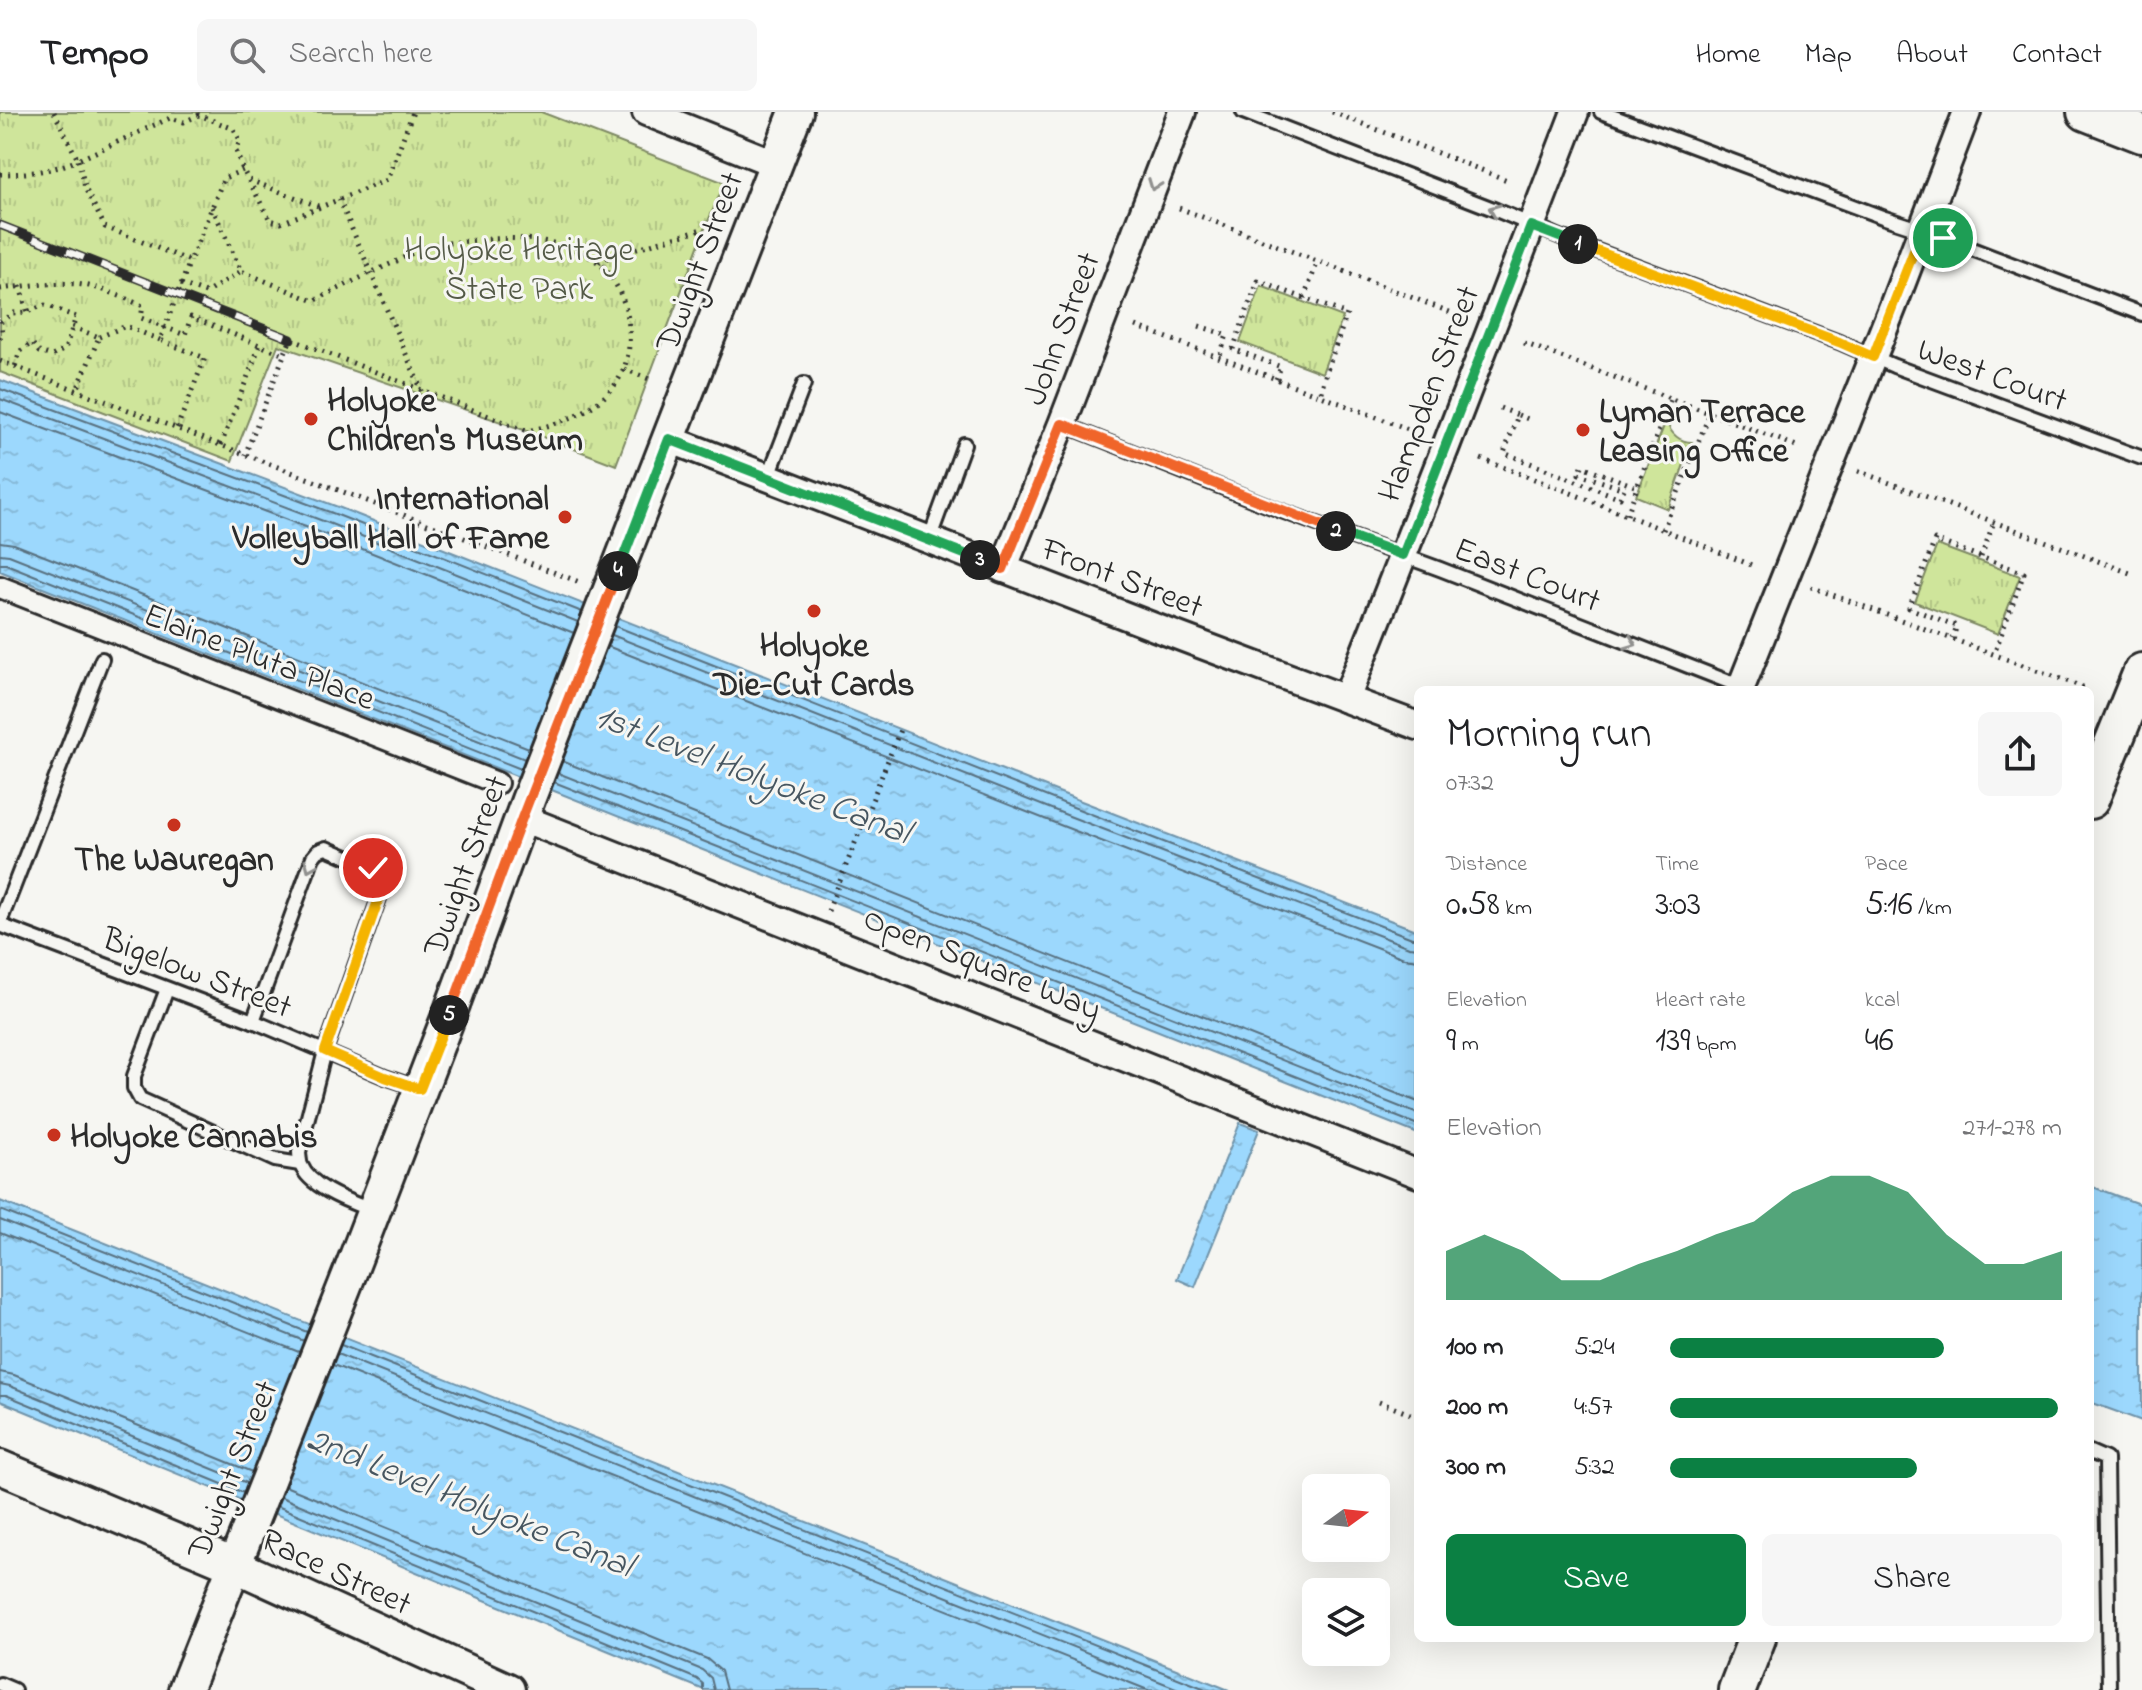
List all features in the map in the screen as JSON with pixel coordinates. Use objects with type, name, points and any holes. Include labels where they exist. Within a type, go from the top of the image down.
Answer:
[{"type":"main road","points":[[2086,112],[2142,134]]},
{"type":"main road","points":[[2094,790],[2142,672]]},
{"type":"main road","points":[[1737,1690],[1755,1642]]},
{"type":"street","points":[[646,112],[776,164]]},
{"type":"street","name":"Dwight Street","points":[[185,1690],[335,1312],[525,809],[796,112]]},
{"type":"street","name":"John Street","points":[[1003,569],[1182,112]]},
{"type":"street","name":"Hampden Street","points":[[1346,699],[1575,112]]},
{"type":"street","points":[[1744,686],[1967,112]]},
{"type":"street","name":"Front Street","points":[[669,439],[1414,724]]},
{"type":"street","name":"Elaine Pluta Place","points":[[0,587],[497,783]]},
{"type":"street","name":"Open Square Way","points":[[525,809],[1414,1172]]},
{"type":"street","name":"Race Street","points":[[0,1467],[234,1565],[508,1690]]},
{"type":"lane","name":"West Court","points":[[1243,112],[1531,226],[2142,458]]},
{"type":"lane","points":[[1601,112],[2142,314]]},
{"type":"lane","points":[[768,478],[804,384]]},
{"type":"lane","name":"East Court","points":[[1062,424],[1735,686]]},
{"type":"lane","points":[[929,540],[964,444]]},
{"type":"lane","points":[[0,923],[102,659]]},
{"type":"lane","points":[[253,1021],[313,857],[326,848],[373,868],[382,876],[383,887],[325,1051],[299,1152],[300,1164],[312,1180],[340,1197],[373,1211]]},
{"type":"lane","name":"Bigelow Street","points":[[0,923],[420,1089]]},
{"type":"lane","points":[[167,989],[134,1076],[134,1088],[140,1099],[275,1160],[300,1164]]},
{"type":"lane","points":[[2094,1454],[2106,1459],[2109,1690]]},
{"type":"lane","points":[[0,1684],[14,1690]]},
{"type":"path","points":[[54,112],[78,160],[86,190],[105,227],[190,261]]},
{"type":"path","points":[[0,174],[57,169],[169,115],[184,122],[199,115],[234,129],[240,140],[236,151],[243,170],[270,220],[281,223],[387,180],[413,112]]},
{"type":"path","points":[[1332,112],[1507,180]]},
{"type":"path","points":[[160,340],[224,178],[243,170]]},
{"type":"path","points":[[248,179],[320,207]]},
{"type":"path","points":[[339,199],[422,391]]},
{"type":"path","points":[[212,207],[241,271],[314,301],[431,245],[484,239],[536,240],[578,251],[599,263],[617,288],[625,305],[629,326],[624,369],[610,392],[593,407],[556,425],[527,431],[291,339],[245,455]]},
{"type":"path","points":[[1179,208],[1455,314]]},
{"type":"path","points":[[599,263],[610,256],[705,228]]},
{"type":"path","points":[[1304,298],[1318,261]]},
{"type":"path","points":[[181,284],[206,293],[241,271]]},
{"type":"path","points":[[1276,379],[1281,367],[1233,349],[1258,281],[1347,314],[1320,396]]},
{"type":"path","points":[[0,289],[79,284],[143,306],[141,318],[185,335],[191,317],[284,355]]},
{"type":"path","points":[[20,286],[27,312]]},
{"type":"path","points":[[0,338],[1,322],[12,313],[27,312],[45,305],[76,317],[65,349],[52,356],[39,352],[32,343],[20,351],[15,367]]},
{"type":"path","points":[[72,327],[99,337],[126,326],[205,358],[177,428]]},
{"type":"path","points":[[1136,326],[1411,430]]},
{"type":"path","points":[[1199,326],[1227,335],[1219,358]]},
{"type":"path","points":[[77,390],[99,337]]},
{"type":"path","points":[[1524,343],[1799,447]]},
{"type":"path","points":[[221,445],[260,345]]},
{"type":"path","points":[[0,361],[607,598]]},
{"type":"path","points":[[624,369],[649,379]]},
{"type":"path","points":[[1627,515],[1671,398]]},
{"type":"path","points":[[1500,408],[1528,419]]},
{"type":"path","points":[[1663,530],[1710,413]]},
{"type":"path","points":[[1518,415],[1504,453],[1620,498],[1624,489],[1579,474],[1582,466],[1637,487]]},
{"type":"path","points":[[1481,459],[1754,566]]},
{"type":"path","points":[[1855,470],[2130,573]]},
{"type":"path","points":[[1566,491],[1572,479]]},
{"type":"path","points":[[1981,557],[1994,522]]},
{"type":"path","points":[[1952,639],[1957,626],[1909,608],[1935,540],[2024,573],[1994,654]]},
{"type":"path","points":[[1811,587],[2080,686]]},
{"type":"path","points":[[829,908],[900,730]]},
{"type":"path","points":[[1379,1402],[1414,1415]]},
{"type":"green space","name":"Holyoke Heritage State Park","points":[[0,112],[541,112],[725,183],[705,228],[616,465],[278,345],[232,461],[0,372]]},
{"type":"green space","points":[[1261,286],[1343,317],[1322,373],[1240,342]]},
{"type":"green space","points":[[1666,421],[1676,436],[1692,442],[1668,509],[1636,496]]},
{"type":"green space","points":[[1937,545],[2020,576],[1998,634],[1915,602]]},
{"type":"water","name":"1st Level Holyoke Canal","points":[[0,380],[338,507],[1414,929],[1414,1132],[0,571]]},
{"type":"water","points":[[1240,1123],[1259,1130],[1195,1287],[1177,1279]]},
{"type":"water","points":[[2094,1187],[2142,1205],[2142,1421],[2094,1403]]},
{"type":"water","name":"2nd Level Holyoke Canal","points":[[0,1201],[1229,1690],[704,1690],[0,1401]]},
{"type":"railway","points":[[0,225],[291,339]]},
{"type":"place","name":"Holyoke Children's Museum","points":[[311,419]]},
{"type":"place","name":"Lyman Terrace Leasing Office","points":[[1583,430]]},
{"type":"place","name":"International Volleyball Hall of Fame","points":[[565,517]]},
{"type":"place","name":"Holyoke Die-Cut Cards","points":[[814,611]]},
{"type":"place","name":"The Wauregan","points":[[174,825]]},
{"type":"place","name":"Holyoke Cannabis","points":[[54,1135]]},
{"type":"route","points":[[373,868],[382,876],[383,887],[325,1051],[420,1089],[669,439],[1003,569],[1062,424],[1279,510],[1403,555],[1531,226],[1873,357],[1922,230],[1943,238]]}]
